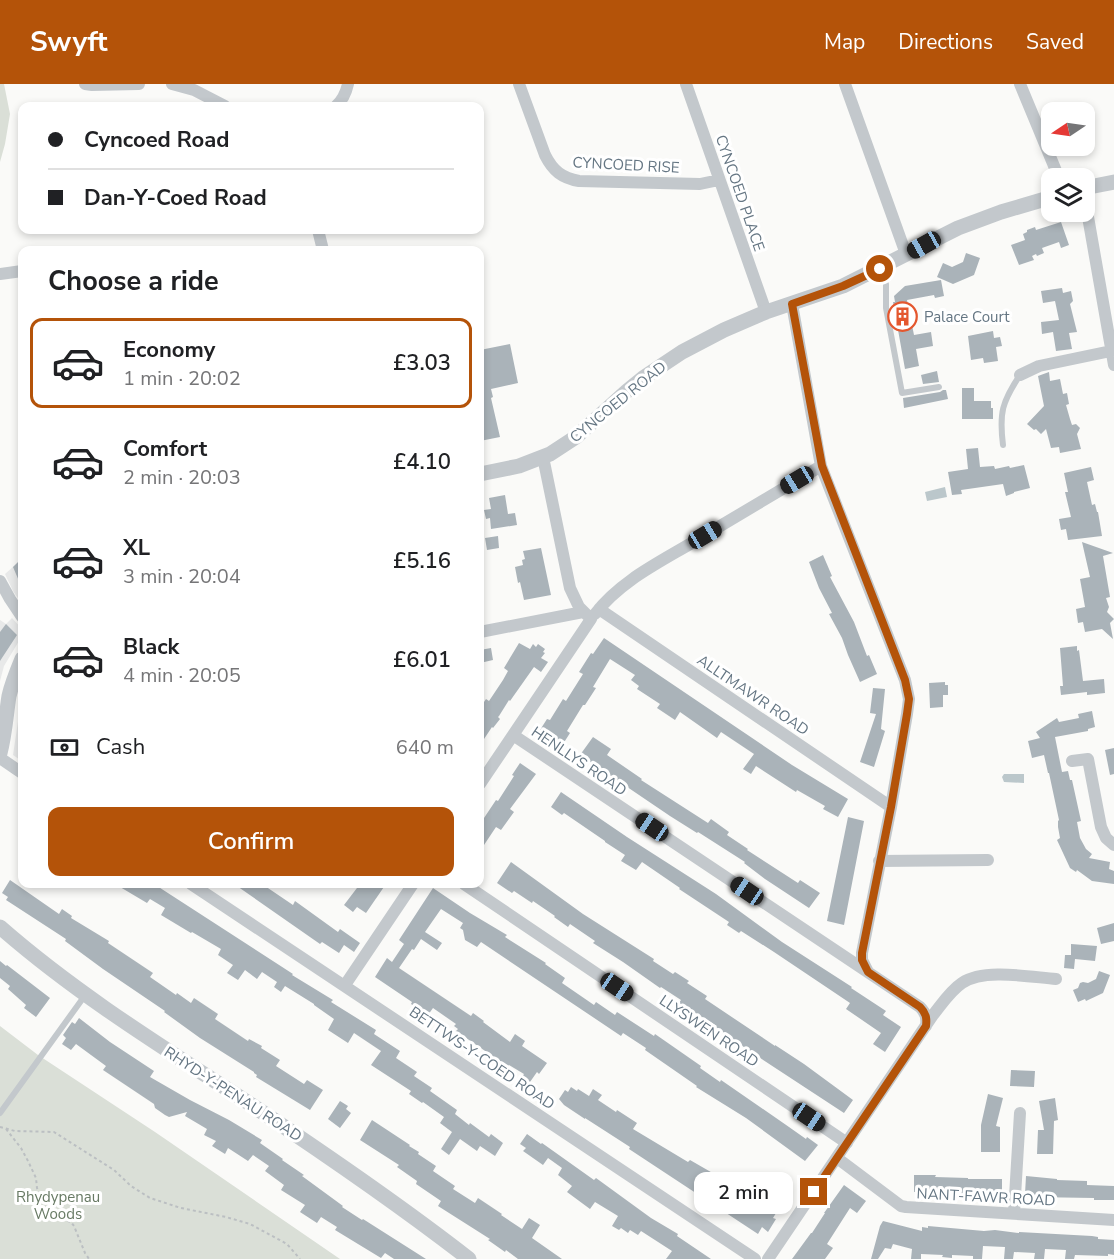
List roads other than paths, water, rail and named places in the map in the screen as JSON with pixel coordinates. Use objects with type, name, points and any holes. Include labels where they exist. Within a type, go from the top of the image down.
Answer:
[{"type":"street","points":[[85,84],[139,84]]},
{"type":"street","points":[[172,84],[194,90],[217,102]]},
{"type":"street","points":[[341,102],[348,84]]},
{"type":"street","name":"CYNCOED RISE","points":[[519,84],[545,155],[556,172],[564,177],[579,182],[700,184],[719,180]]},
{"type":"street","name":"CYNCOED PLACE","points":[[686,84],[766,312]]},
{"type":"street","points":[[845,84],[906,254]]},
{"type":"street","points":[[1020,84],[1055,168]]},
{"type":"street","points":[[1095,186],[1114,182]]},
{"type":"street","name":"CYNCOED ROAD","points":[[484,473],[543,458],[562,447],[661,365],[701,342],[766,312],[843,286],[958,228],[1041,200]]},
{"type":"street","points":[[1089,222],[1114,365]]},
{"type":"street","points":[[0,274],[18,272]]},
{"type":"street","points":[[792,304],[822,466],[905,680],[909,699],[891,807],[862,953],[862,960],[868,972]]},
{"type":"street","points":[[1020,375],[1039,366],[1111,351]]},
{"type":"street","points":[[543,458],[570,588],[587,616]]},
{"type":"street","points":[[484,631],[587,616],[650,568],[822,466]]},
{"type":"street","points":[[0,580],[18,611]]},
{"type":"street","name":"ALLTMAWR ROAD","points":[[599,609],[891,807]]},
{"type":"street","points":[[484,778],[587,616]]},
{"type":"street","points":[[0,753],[3,718],[18,669]]},
{"type":"street","name":"HENLLYS ROAD","points":[[513,735],[920,1007],[926,1015],[926,1026]]},
{"type":"street","points":[[0,758],[18,770]]},
{"type":"street","points":[[1072,761],[1088,759],[1101,827],[1106,838],[1114,845]]},
{"type":"street","points":[[879,861],[988,860]]},
{"type":"street","name":"BETTWS-Y-COED ROAD","points":[[197,888],[755,1259]]},
{"type":"street","points":[[345,985],[410,888]]},
{"type":"street","name":"LLYSWEN ROAD","points":[[470,888],[847,1143]]},
{"type":"street","name":"RHYD-Y-PENAU ROAD","points":[[0,927],[86,994],[328,1158],[469,1259]]},
{"type":"street","points":[[768,1259],[952,990],[969,979],[985,975],[1056,979]]},
{"type":"street","points":[[1014,1213],[1020,1113]]},
{"type":"street","name":"NANT-FAWR ROAD","points":[[837,1158],[906,1207],[1114,1220]]},
{"type":"lane","points":[[880,269],[886,284],[886,308],[902,393],[939,387]]},
{"type":"lane","points":[[1003,445],[1002,410],[1007,394],[1020,375]]},
{"type":"lane","points":[[0,1113],[86,994]]},
{"type":"place","name":"Palace Court","points":[[903,317]]},
{"type":"park label","name":"Rhydypenau Woods","points":[[58,1206]]}]
